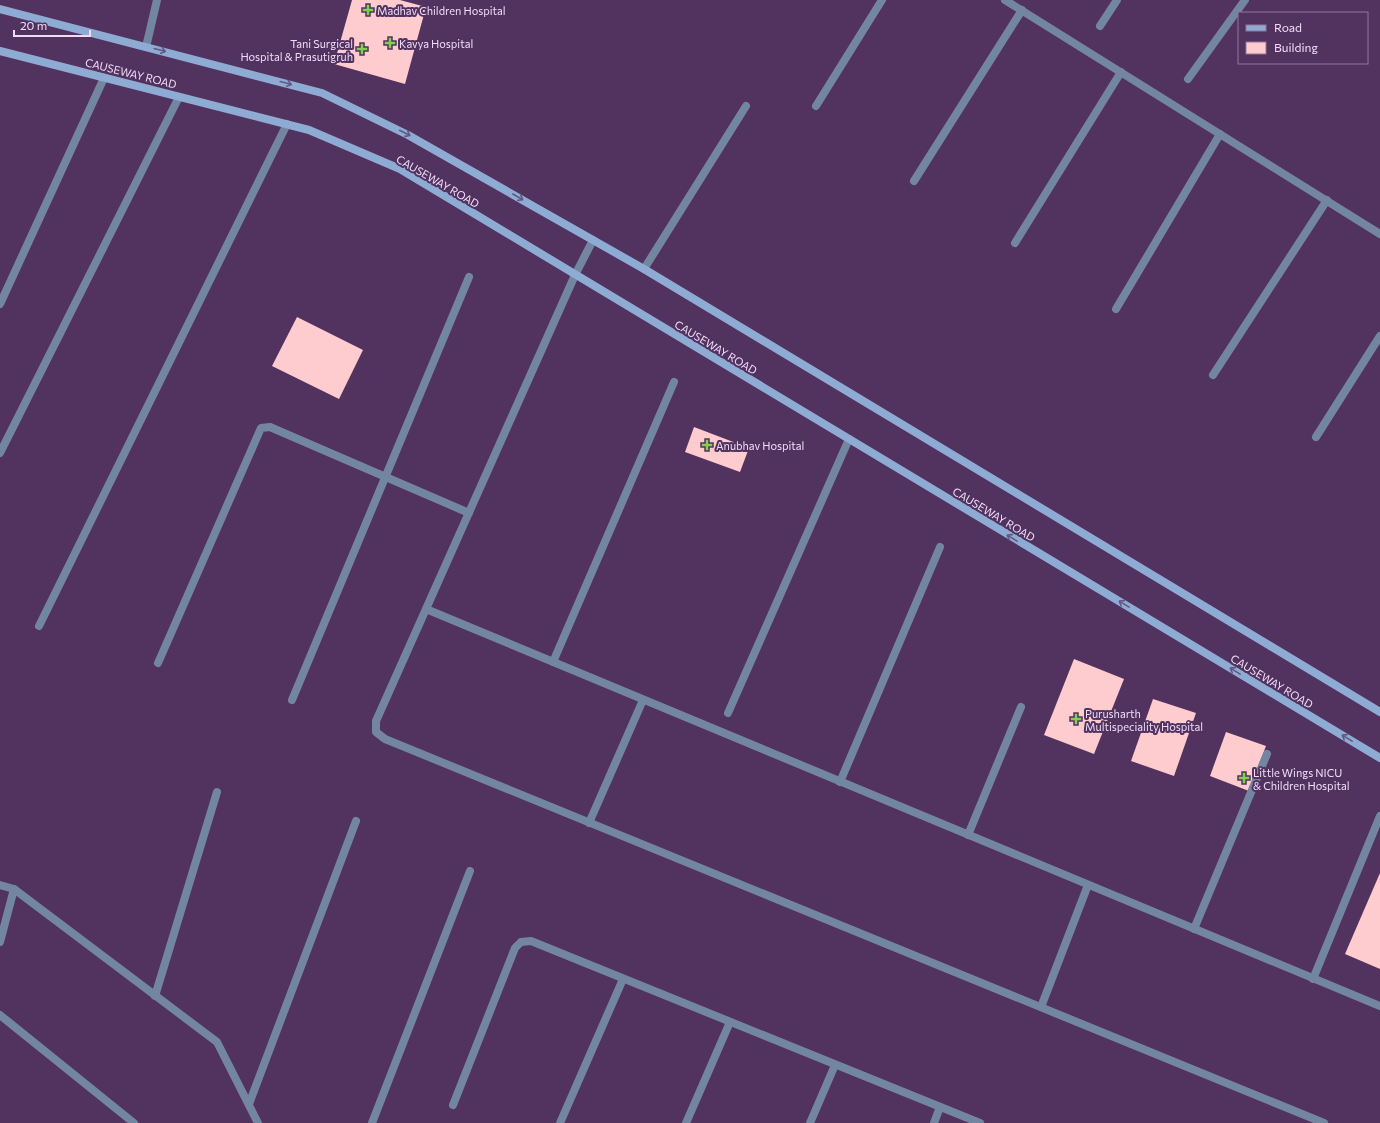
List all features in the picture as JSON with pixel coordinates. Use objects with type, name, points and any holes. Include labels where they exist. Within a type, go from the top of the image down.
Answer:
[{"type":"main road","points":[[0,9],[322,93],[408,134],[644,269],[1380,712]]},
{"type":"main road","name":"CAUSEWAY ROAD","points":[[0,51],[309,130],[400,169],[1380,758]]},
{"type":"street","points":[[146,47],[157,0]]},
{"type":"street","points":[[816,106],[882,0]]},
{"type":"street","points":[[1005,0],[1380,234]]},
{"type":"street","points":[[1100,26],[1116,0]]},
{"type":"street","points":[[1188,80],[1245,0]]},
{"type":"street","points":[[914,181],[1022,10]]},
{"type":"street","points":[[1015,243],[1121,72]]},
{"type":"street","points":[[0,304],[104,78]]},
{"type":"street","points":[[0,453],[179,97]]},
{"type":"street","points":[[644,269],[746,106]]},
{"type":"street","points":[[39,626],[287,124]]},
{"type":"street","points":[[1116,308],[1220,134]]},
{"type":"street","points":[[1214,375],[1327,200]]},
{"type":"street","points":[[593,240],[575,275],[376,721],[376,732],[385,739],[1324,1123]]},
{"type":"street","points":[[292,700],[469,277]]},
{"type":"street","points":[[1316,437],[1380,336]]},
{"type":"street","points":[[553,662],[674,382]]},
{"type":"street","points":[[158,663],[260,428],[270,427],[469,512]]},
{"type":"street","points":[[728,713],[849,439]]},
{"type":"street","points":[[840,782],[940,547]]},
{"type":"street","points":[[426,609],[1380,1006]]},
{"type":"street","points":[[589,822],[643,700]]},
{"type":"street","points":[[968,835],[1021,706]]},
{"type":"street","points":[[1194,929],[1267,754]]},
{"type":"street","points":[[155,996],[217,792]]},
{"type":"street","points":[[1313,979],[1380,816]]},
{"type":"street","points":[[249,1104],[356,821]]},
{"type":"street","points":[[372,1123],[470,871]]},
{"type":"street","points":[[0,885],[14,889],[217,1042],[258,1123]]},
{"type":"street","points":[[1041,1007],[1088,885]]},
{"type":"street","points":[[0,942],[14,889]]},
{"type":"street","points":[[453,1105],[515,948],[521,942],[531,941],[980,1123]]},
{"type":"street","points":[[560,1123],[623,979]]},
{"type":"street","points":[[0,1015],[134,1123]]},
{"type":"street","points":[[686,1123],[730,1022]]},
{"type":"street","points":[[810,1123],[835,1065]]},
{"type":"street","points":[[934,1123],[940,1107]]},
{"type":"building","points":[[352,0],[400,0],[426,7],[405,84],[334,64]]},
{"type":"building","points":[[297,317],[363,350],[339,399],[272,366]]},
{"type":"building","points":[[694,427],[749,448],[740,472],[685,452]]},
{"type":"building","points":[[1074,659],[1124,679],[1094,754],[1044,735]]},
{"type":"building","points":[[1153,699],[1196,713],[1174,776],[1131,761]]},
{"type":"building","points":[[1226,732],[1266,746],[1249,791],[1210,776]]},
{"type":"building","points":[[1380,873],[1380,969],[1345,954]]},
{"type":"place","name":"Madhav Children Hospital","points":[[368,10]]},
{"type":"place","name":"Kavya Hospital","points":[[390,43]]},
{"type":"place","name":"Tani Surgical Hospital & Prasutigruh","points":[[362,49]]},
{"type":"place","name":"Anubhav Hospital","points":[[707,445]]},
{"type":"place","name":"Purusharth Multispeciality Hospital","points":[[1076,719]]},
{"type":"place","name":"Little Wings NICU & Children Hospital","points":[[1244,778]]}]
